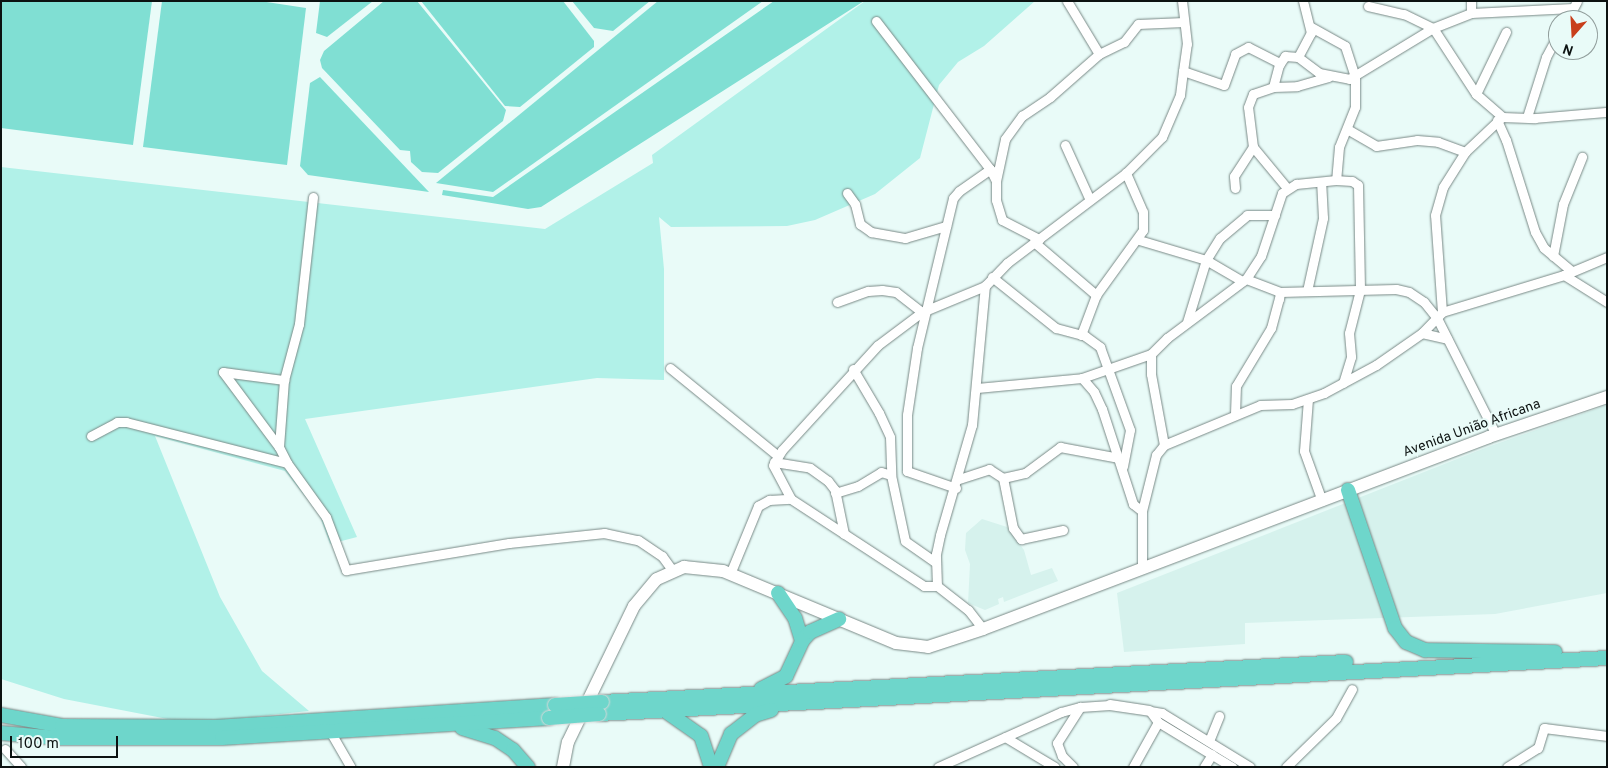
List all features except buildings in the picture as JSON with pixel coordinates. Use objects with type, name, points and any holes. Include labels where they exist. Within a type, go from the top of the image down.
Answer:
[{"type":"highway","points":[[1348,490],[1395,628],[1408,644],[1425,650],[1555,652]]},
{"type":"highway","points":[[778,593],[795,618],[802,641]]},
{"type":"highway","points":[[741,694],[772,686],[786,676],[802,641],[815,628],[838,619]]},
{"type":"highway","points":[[1,733],[58,738],[190,739],[331,733],[549,718],[600,708],[741,694],[1607,649]]},
{"type":"highway","points":[[1,716],[62,726],[215,727],[555,705],[664,710],[783,705],[1607,658]]},
{"type":"highway","points":[[717,767],[724,745],[740,725],[755,715],[783,705]]},
{"type":"highway","points":[[664,710],[701,736],[711,767]]},
{"type":"highway","points":[[446,725],[495,738],[513,750],[528,767]]},
{"type":"main road","name":"Avenida União Africana","points":[[673,571],[698,566],[730,574],[896,643],[920,648],[984,629],[1348,490],[1496,435],[1607,397]]},
{"type":"main road","points":[[563,767],[568,742],[628,616],[647,588],[673,571]]},
{"type":"street","points":[[1066,1],[1099,54]]},
{"type":"street","points":[[984,629],[968,610],[937,586],[924,586],[892,562],[844,534],[791,499],[777,476],[776,459],[853,369],[878,344],[924,311],[985,286],[992,277],[1036,241],[1126,173],[1162,137],[1180,95],[1187,44],[1182,1]]},
{"type":"street","points":[[1298,57],[1310,39],[1311,27],[1303,1]]},
{"type":"street","points":[[1471,1],[1471,13]]},
{"type":"street","points":[[1287,188],[1253,148],[1248,99],[1253,94],[1273,87],[1297,86],[1329,77],[1349,79],[1433,28],[1471,13],[1575,5]]},
{"type":"street","points":[[1368,6],[1404,14],[1433,28],[1476,94],[1499,118],[1530,222],[1544,248],[1568,273],[1607,302]]},
{"type":"street","points":[[876,21],[990,169],[996,181]]},
{"type":"street","points":[[1096,295],[1036,241],[1002,220],[996,200],[996,181],[1003,146],[1014,125],[1099,54],[1124,42],[1138,24],[1184,22]]},
{"type":"street","points":[[1311,27],[1345,46],[1355,76],[1355,107],[1339,146],[1336,180]]},
{"type":"street","points":[[1476,94],[1506,32]]},
{"type":"street","points":[[1183,71],[1224,85],[1234,54],[1248,47],[1280,63]]},
{"type":"street","points":[[1527,117],[1548,53]]},
{"type":"street","points":[[1273,87],[1280,63],[1289,55],[1298,57],[1329,77]]},
{"type":"street","points":[[1496,435],[1447,339],[1440,315],[1435,214],[1444,186],[1465,152],[1499,118],[1607,112]]},
{"type":"street","points":[[1347,129],[1376,146],[1417,140],[1438,142],[1465,152]]},
{"type":"street","points":[[1065,144],[1090,200]]},
{"type":"street","points":[[1235,188],[1234,176],[1253,148]]},
{"type":"street","points":[[1553,256],[1563,204],[1582,157]]},
{"type":"street","points":[[990,169],[956,194],[946,226],[924,311],[907,415],[907,469],[957,484],[989,469],[1004,478],[1024,473],[1060,448],[1121,462]]},
{"type":"street","points":[[1081,335],[1096,295],[1139,240],[1144,222],[1143,212],[1126,173]]},
{"type":"street","points":[[977,388],[1082,378],[1151,354],[1187,322],[1244,280],[1261,256],[1287,188],[1296,184],[1336,180],[1352,181],[1358,185],[1360,290],[1349,333],[1351,358],[1343,383]]},
{"type":"street","points":[[1307,291],[1323,218],[1321,183]]},
{"type":"street","points":[[847,193],[855,204],[860,224],[871,232],[905,238],[946,226]]},
{"type":"street","points":[[280,447],[284,380],[299,324],[313,198]]},
{"type":"street","points":[[1187,322],[1206,260],[1220,238],[1238,220],[1256,214],[1275,216]]},
{"type":"street","points":[[1139,240],[1206,260],[1244,280],[1280,292],[1360,290],[1409,292],[1440,315]]},
{"type":"street","points":[[1142,570],[1142,511],[1156,455],[1164,445],[1260,405],[1283,405],[1308,399],[1343,383],[1422,333],[1440,315],[1568,273],[1607,257]]},
{"type":"street","points":[[992,277],[1056,328],[1081,335],[1100,347],[1111,369],[1130,430],[1121,462]]},
{"type":"street","points":[[937,586],[936,562],[940,534],[957,484],[977,388],[985,286]]},
{"type":"street","points":[[837,302],[882,290],[896,292],[924,311]]},
{"type":"street","points":[[1235,414],[1236,386],[1275,320],[1280,292]]},
{"type":"street","points":[[1422,333],[1447,339]]},
{"type":"street","points":[[1151,354],[1152,374],[1164,445]]},
{"type":"street","points":[[670,368],[776,459],[810,468],[828,481],[835,493],[844,534]]},
{"type":"street","points":[[853,369],[885,424],[890,437],[892,475],[905,541],[936,562]]},
{"type":"street","points":[[284,380],[223,372],[280,447],[287,463],[326,517],[346,570],[509,544],[604,533],[638,540],[662,556],[673,571]]},
{"type":"street","points":[[1082,378],[1098,400],[1121,462],[1133,504],[1142,511]]},
{"type":"street","points":[[1308,399],[1304,451],[1322,501]]},
{"type":"street","points":[[91,436],[116,422],[126,422],[287,463]]},
{"type":"street","points":[[835,493],[858,486],[881,472],[892,475]]},
{"type":"street","points":[[1004,478],[1013,528],[1021,539],[1063,530]]},
{"type":"street","points":[[730,574],[758,506],[770,500],[791,499]]},
{"type":"street","points":[[1286,767],[1336,718],[1352,689]]},
{"type":"street","points":[[945,765],[1005,737],[1080,706],[1110,705],[1162,713],[1250,767]]},
{"type":"street","points":[[1073,767],[1062,756],[1057,743],[1080,706]]},
{"type":"street","points":[[1150,711],[1158,722],[1232,767]]},
{"type":"street","points":[[1209,741],[1219,716]]},
{"type":"street","points":[[1133,767],[1158,722]]},
{"type":"street","points":[[1507,767],[1538,748],[1544,728],[1607,736]]},
{"type":"street","points":[[331,733],[351,767]]},
{"type":"street","points":[[1005,737],[1055,767]]},
{"type":"street","points":[[5,749],[21,767]]},
{"type":"street","points":[[1204,767],[1212,754]]},
{"type":"shaded area","points":[[2,1],[152,1],[133,145],[1,128]]},
{"type":"shaded area","points":[[162,1],[260,1],[306,8],[287,165],[143,147]]},
{"type":"shaded area","points":[[320,1],[373,1],[327,37],[316,33]]},
{"type":"shaded area","points":[[384,1],[417,1],[506,110],[503,121],[438,173],[422,172],[411,162],[410,151],[400,150],[322,68],[320,60],[324,51]]},
{"type":"shaded area","points":[[421,1],[563,1],[594,41],[594,47],[520,107],[505,106]]},
{"type":"shaded area","points":[[572,1],[650,1],[613,31],[594,28]]},
{"type":"shaded area","points":[[658,1],[763,1],[493,192],[436,183]]},
{"type":"shaded area","points":[[774,1],[864,1],[541,207],[528,209],[442,195],[443,190],[493,197]]},
{"type":"shaded area","points":[[865,1],[1035,1],[984,46],[958,62],[939,85],[920,158],[875,194],[815,220],[787,226],[671,227],[659,217],[664,269],[664,380],[597,378],[305,419],[357,537],[330,544],[319,514],[285,471],[155,436],[220,597],[262,671],[309,711],[223,720],[173,720],[64,699],[1,679],[1,167],[545,229],[653,163],[652,155]]},
{"type":"shaded area","points":[[320,77],[429,192],[308,175],[300,166],[310,83]]},
{"type":"shaded area","points":[[1607,405],[1607,593],[1495,614],[1245,623],[1245,644],[1124,652],[1117,593],[1485,448]]},
{"type":"shaded area","points":[[982,519],[1007,527],[1024,550],[1031,575],[1052,568],[1058,581],[1004,602],[1003,597],[998,599],[999,604],[985,610],[968,603],[970,564],[965,550],[966,533]]}]
